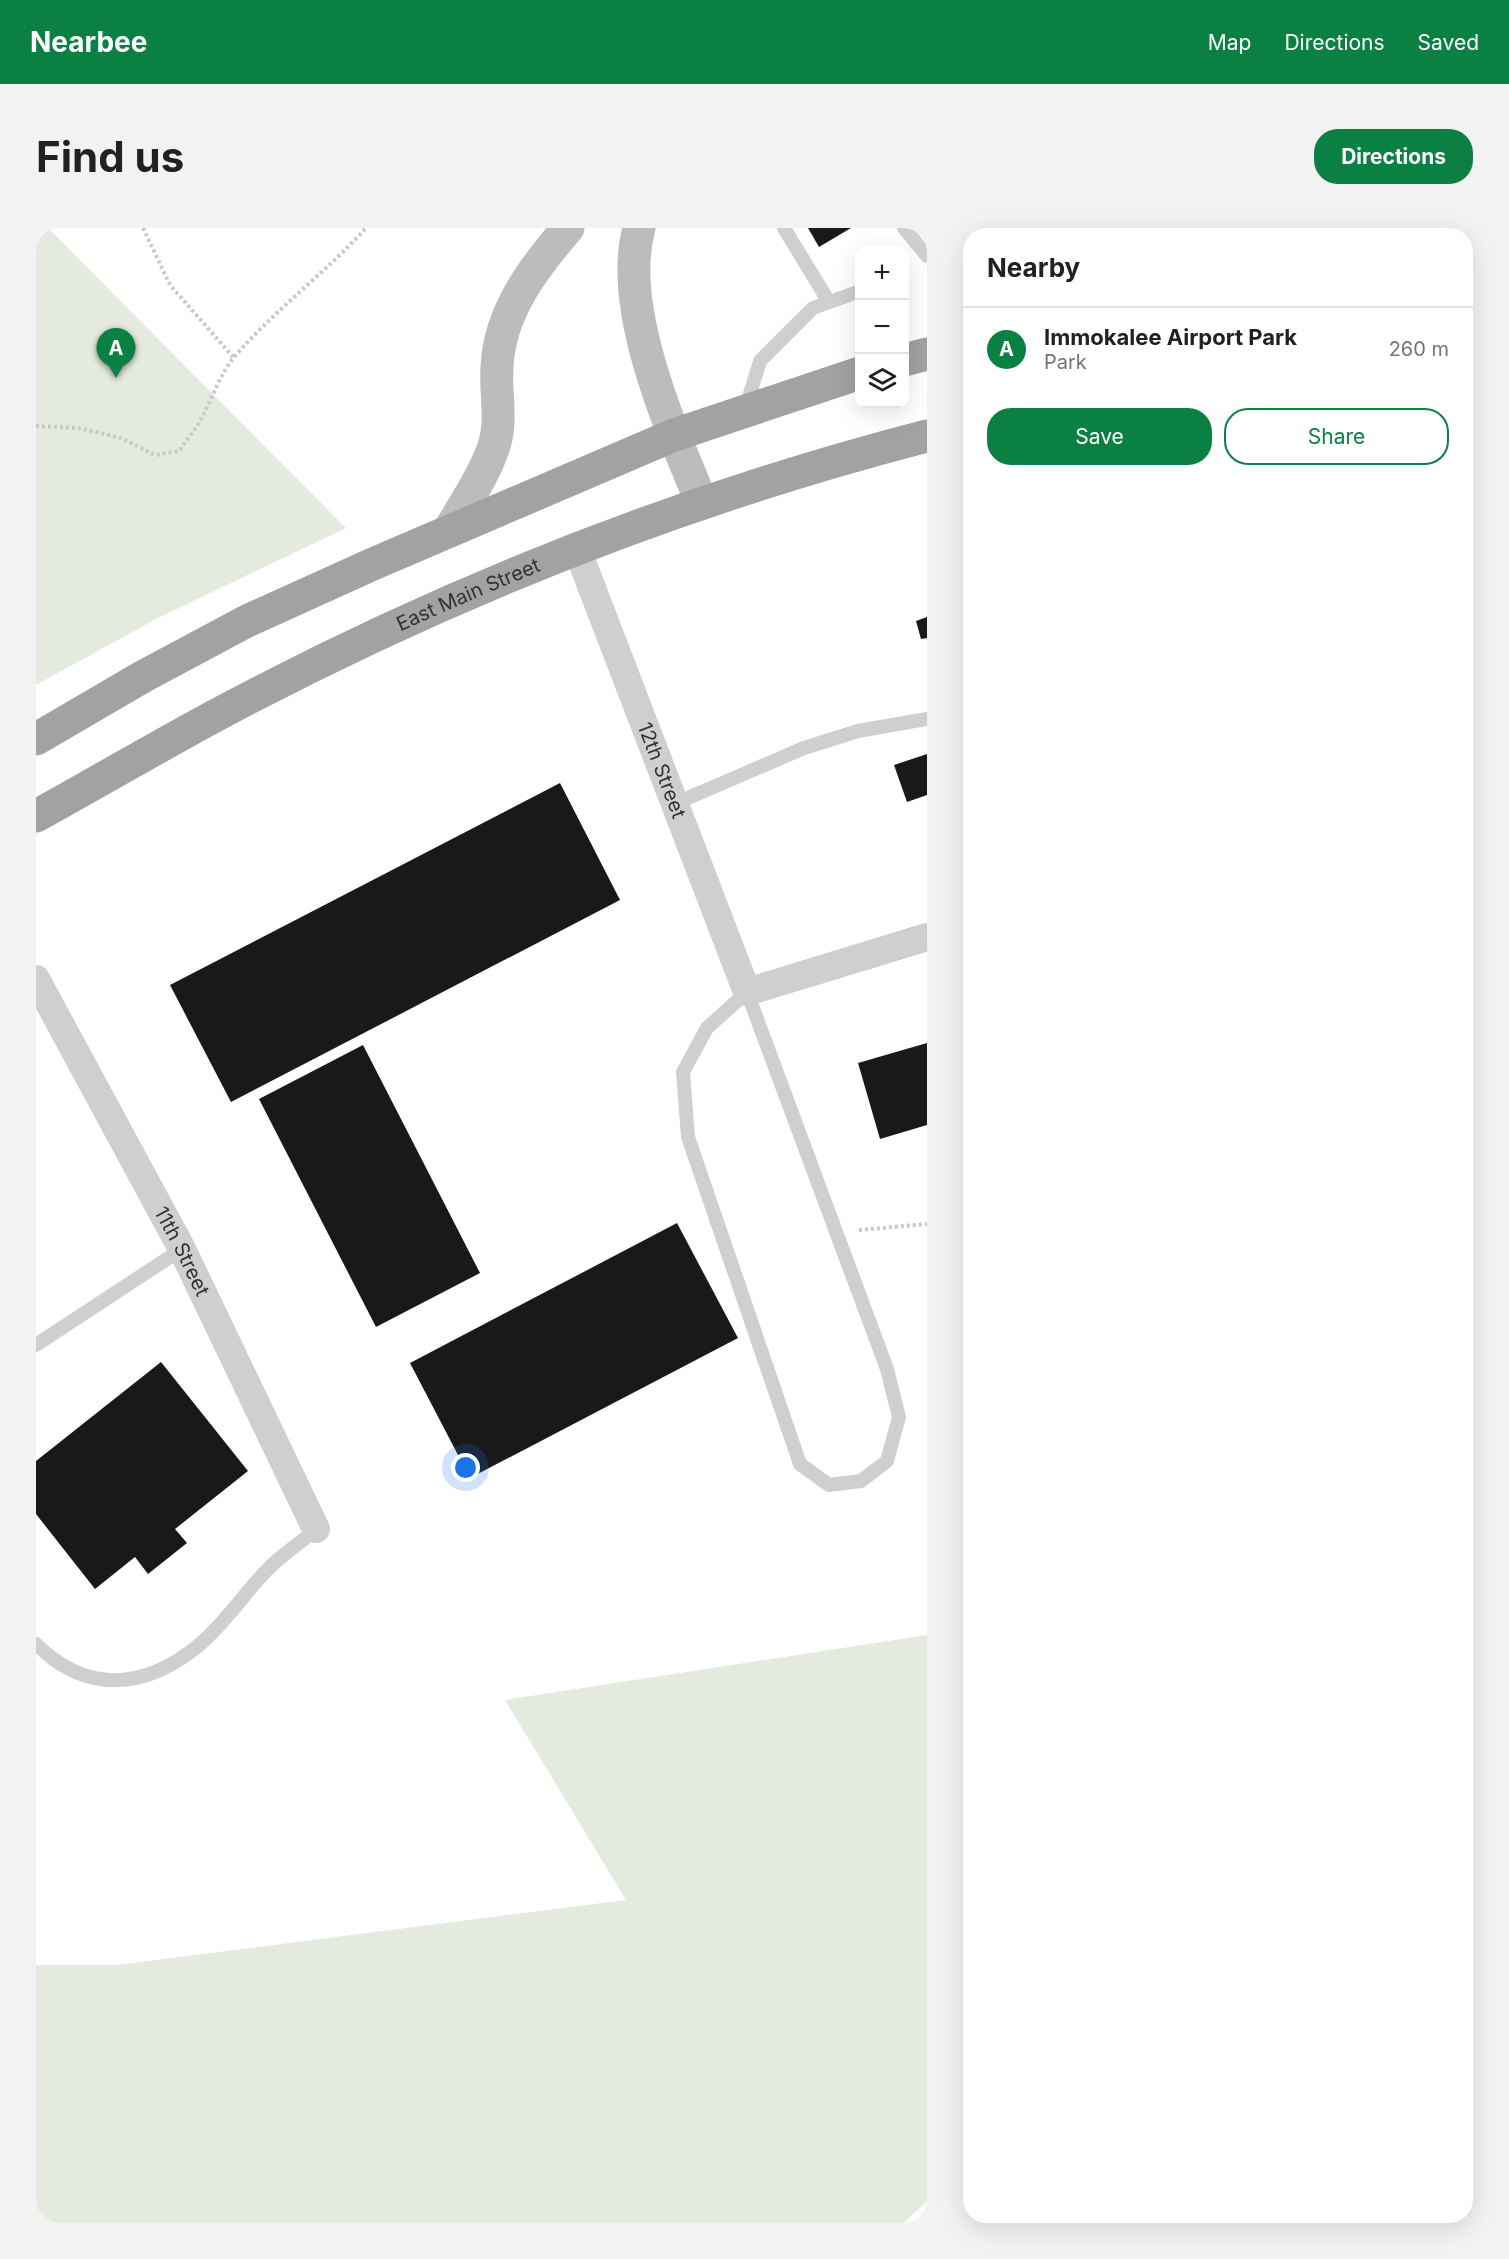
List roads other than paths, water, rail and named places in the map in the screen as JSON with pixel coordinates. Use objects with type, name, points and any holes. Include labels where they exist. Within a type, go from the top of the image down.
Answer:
[{"type":"highway","points":[[909,359],[927,354]]},
{"type":"highway","points":[[36,738],[144,676],[247,621],[450,529],[674,435],[855,375]]},
{"type":"highway","name":"East Main Street","points":[[36,816],[211,718],[490,585],[577,549],[702,503],[927,436]]},
{"type":"main road","points":[[450,529],[493,449],[500,419],[496,366],[506,324],[519,293],[537,263],[568,228]]},
{"type":"main road","points":[[639,228],[634,282],[642,340],[674,435],[702,503]]},
{"type":"street","name":"12th Street","points":[[577,549],[747,992]]},
{"type":"street","points":[[747,992],[927,937]]},
{"type":"street","name":"11th Street","points":[[36,979],[182,1249],[316,1529]]},
{"type":"lane","points":[[784,228],[829,302]]},
{"type":"lane","points":[[904,228],[927,256]]},
{"type":"lane","points":[[745,412],[760,362],[813,308],[855,293]]},
{"type":"lane","points":[[674,804],[804,748],[858,731],[927,719]]},
{"type":"lane","points":[[747,992],[887,1369],[899,1417],[887,1461],[861,1481],[830,1485],[800,1464],[688,1137],[683,1072],[707,1028],[747,992]]},
{"type":"lane","points":[[36,1345],[182,1249]]},
{"type":"lane","points":[[36,1644],[61,1666],[85,1677],[112,1682],[139,1677],[169,1666],[200,1644],[268,1568],[316,1529]]},
{"type":"place","name":"Immokalee Airport Park","points":[[116,378]]}]
